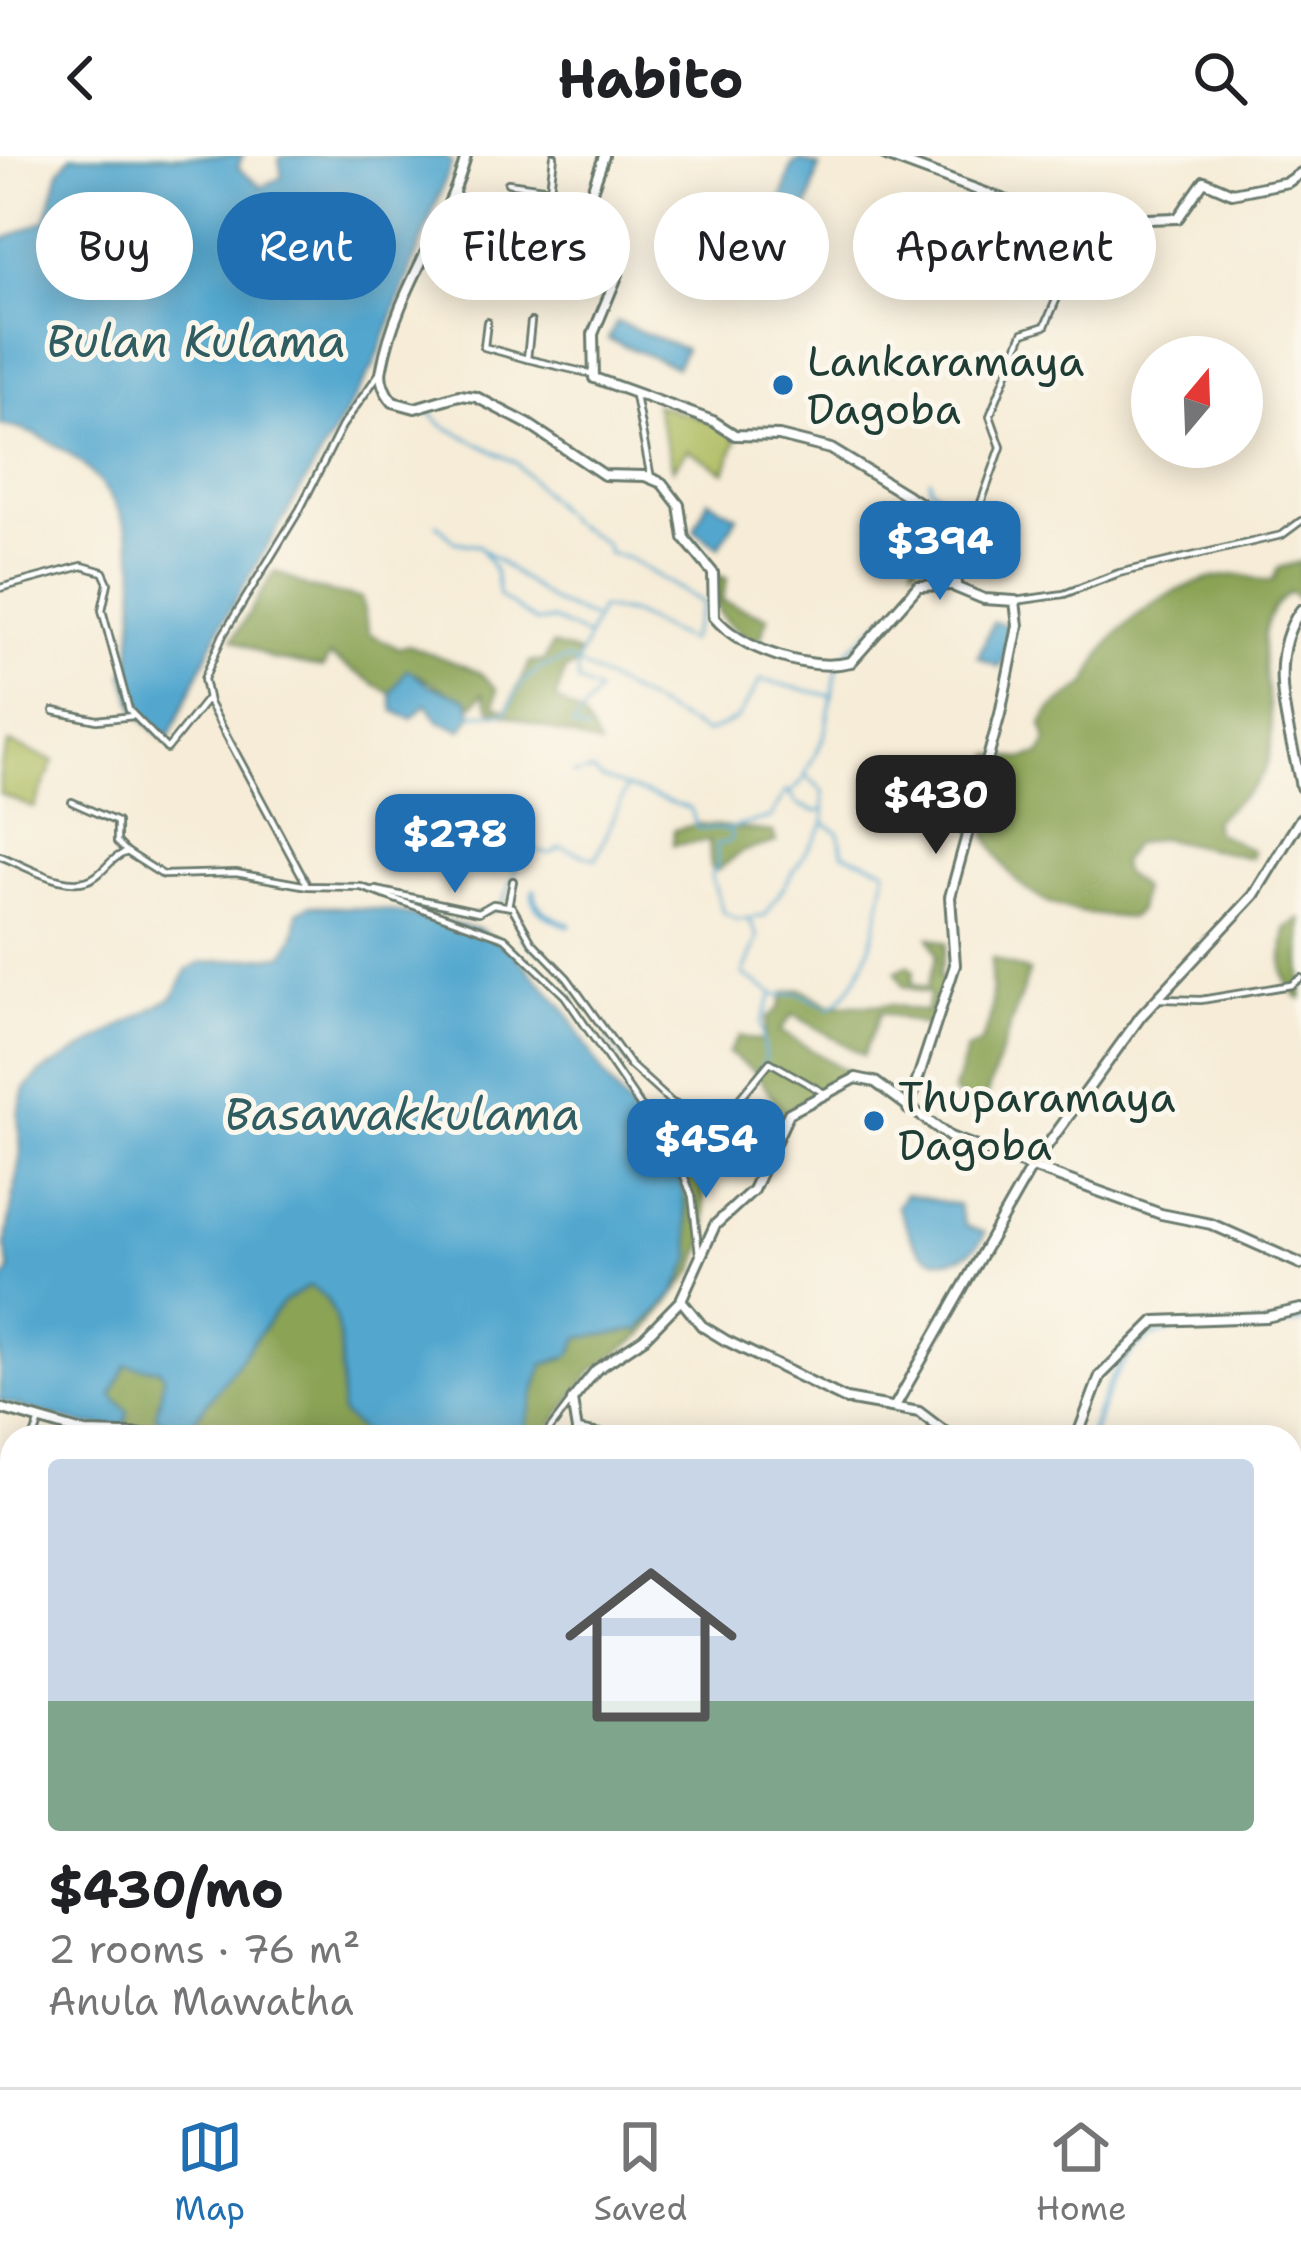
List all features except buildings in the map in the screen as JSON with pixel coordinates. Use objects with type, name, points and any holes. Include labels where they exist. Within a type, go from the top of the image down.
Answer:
[{"type":"main road","points":[[454,192],[466,156]]},
{"type":"main road","points":[[591,192],[604,156]]},
{"type":"main road","points":[[886,156],[983,192]]},
{"type":"main road","points":[[1156,219],[1175,219],[1204,181],[1232,193],[1288,182],[1301,173]]},
{"type":"main road","points":[[420,265],[381,370],[387,395],[402,406],[476,397],[528,424],[598,472],[614,478],[651,478],[674,496],[684,538],[713,573],[710,605],[718,622],[766,650],[839,664],[860,656],[920,584],[953,585],[979,598],[1015,602],[1018,626],[1000,714],[950,897],[956,960],[908,1109]]},
{"type":"main road","points":[[608,300],[593,334],[592,374],[713,421],[735,435],[778,436],[831,449],[919,502],[968,542],[953,585]]},
{"type":"main road","points":[[1301,610],[1287,635],[1283,665],[1286,724],[1301,787]]},
{"type":"main road","points":[[895,1406],[1033,1165],[1156,998],[1251,898],[1301,818]]},
{"type":"main road","points":[[576,1425],[572,1400],[596,1370],[644,1338],[681,1300],[715,1225],[753,1190],[784,1118],[863,1078],[943,1134],[1161,1214],[1211,1224],[1301,1264]]},
{"type":"main road","points":[[681,1300],[702,1326],[724,1340],[845,1399],[895,1406],[927,1416],[938,1425]]},
{"type":"main road","points":[[1082,1425],[1100,1376],[1155,1321],[1266,1317],[1301,1309]]},
{"type":"main road","points":[[0,1408],[55,1425]]},
{"type":"street","points":[[550,192],[554,156]]},
{"type":"street","points":[[508,183],[550,189]]},
{"type":"street","points":[[968,542],[1001,447],[990,416],[1023,333],[1045,326],[1056,300]]},
{"type":"street","points":[[487,322],[484,347],[592,374]]},
{"type":"street","points":[[527,359],[531,322]]},
{"type":"street","points":[[308,886],[203,684],[223,634],[342,427],[381,370]]},
{"type":"street","points":[[637,390],[651,478]]},
{"type":"street","points":[[1015,602],[1282,535],[1301,521]]},
{"type":"street","points":[[0,588],[82,566],[103,572],[108,583],[102,610],[134,716],[171,749],[187,720],[207,698]]},
{"type":"street","points":[[54,711],[97,720],[134,716]]},
{"type":"street","points":[[72,802],[117,822],[117,842],[163,875],[236,873],[308,886],[369,890],[478,912],[508,906]]},
{"type":"street","points":[[0,856],[50,878],[85,881],[127,853]]},
{"type":"street","points":[[512,881],[508,906],[625,1059],[672,1103],[722,1121],[770,1062],[826,1094]]},
{"type":"street","points":[[369,890],[487,928],[520,949],[549,978],[685,1173],[700,1266]]},
{"type":"street","points":[[1156,998],[1201,1000],[1292,985],[1301,978]]},
{"type":"street","points":[[553,1425],[572,1400]]},
{"type":"street","points":[[38,1425],[40,1420]]},
{"type":"green space","points":[[655,404],[709,421],[737,439],[725,472],[688,450],[673,469]]},
{"type":"green space","points":[[929,513],[962,542],[944,572],[922,561],[913,567],[913,534]]},
{"type":"green space","points":[[1301,562],[1301,601],[1290,592],[1273,610],[1265,631],[1270,754],[1257,782],[1213,821],[1216,832],[1253,851],[1251,858],[1161,838],[1133,844],[1121,863],[1123,872],[1142,888],[1138,911],[1130,918],[1061,907],[1026,889],[1011,875],[986,834],[1008,793],[985,772],[992,755],[1022,759],[1041,754],[1047,740],[1042,725],[1051,709],[1088,683],[1109,643],[1146,609],[1213,578],[1240,575],[1273,580],[1278,568]]},
{"type":"green space","points":[[275,571],[310,588],[361,598],[369,633],[398,648],[409,645],[479,672],[497,689],[495,706],[507,710],[530,662],[544,661],[552,645],[578,653],[579,665],[565,670],[556,699],[582,716],[600,746],[490,709],[483,693],[473,705],[416,674],[391,694],[329,656],[323,668],[273,659],[233,639]]},
{"type":"green space","points":[[717,575],[727,579],[722,601],[768,617],[759,643],[722,617],[715,599]]},
{"type":"green space","points":[[9,743],[54,761],[34,808],[0,794],[0,766]]},
{"type":"green space","points":[[699,824],[773,832],[776,842],[741,852],[718,870],[711,869],[709,841],[673,845],[674,830]]},
{"type":"green space","points":[[1301,919],[1301,999],[1288,985],[1283,957],[1286,928]]},
{"type":"green space","points":[[929,937],[947,943],[939,976],[947,981],[930,1027],[881,1012],[863,1055],[793,1014],[780,1031],[853,1075],[783,1113],[756,1073],[728,1053],[739,1036],[763,1042],[767,1019],[779,1008],[784,993],[801,989],[829,1005],[893,1005],[925,1012],[930,994],[903,986],[896,971],[908,965],[914,970],[912,984],[927,988],[937,955]]},
{"type":"green space","points":[[992,958],[1029,972],[982,1108],[953,1093],[967,1049],[980,1044],[990,1019]]},
{"type":"green space","points":[[701,1167],[707,1234],[695,1269],[643,1335],[592,1371],[552,1425],[526,1425],[543,1365],[565,1359],[579,1338],[640,1330],[674,1295],[680,1173]]},
{"type":"green space","points":[[310,1286],[331,1308],[340,1343],[342,1414],[354,1425],[125,1425],[128,1412],[112,1395],[126,1364],[159,1369],[193,1422],[283,1302]]},
{"type":"water","name":"Bulan Kulama","points":[[71,156],[242,156],[238,168],[261,187],[282,177],[279,159],[285,156],[444,156],[452,162],[440,192],[420,192],[420,245],[374,365],[221,625],[167,742],[138,715],[124,674],[131,663],[135,573],[120,513],[90,471],[70,454],[25,431],[0,425],[0,241],[36,225],[36,300],[193,300],[193,192],[53,192],[59,171]]},
{"type":"water","points":[[800,160],[819,167],[812,192],[784,192],[792,165]]},
{"type":"water","points":[[617,322],[685,349],[676,367],[608,339]]},
{"type":"water","points":[[708,500],[737,516],[719,547],[694,530]]},
{"type":"water","points":[[993,622],[1010,626],[1008,652],[999,667],[978,657]]},
{"type":"water","points":[[407,669],[430,686],[467,699],[473,714],[462,730],[439,722],[427,704],[411,719],[394,711],[391,694]]},
{"type":"water","name":"Basawakkulama","points":[[310,905],[385,910],[480,930],[512,951],[564,1008],[605,1077],[680,1173],[692,1258],[674,1295],[640,1330],[579,1338],[571,1355],[543,1365],[526,1425],[354,1425],[342,1414],[337,1324],[323,1295],[310,1286],[283,1302],[193,1422],[161,1422],[156,1416],[164,1376],[159,1369],[126,1365],[112,1395],[128,1412],[125,1425],[84,1425],[0,1401],[0,1285],[10,1271],[5,1246],[21,1152],[18,1114],[25,1089],[40,1073],[174,996],[187,970],[199,963],[284,955],[295,934],[298,912]]},
{"type":"water","points":[[905,1194],[958,1205],[965,1226],[985,1233],[962,1256],[951,1260],[930,1257],[913,1241],[897,1206]]},
{"type":"waterway","points":[[429,412],[442,425],[516,463],[570,522],[606,544],[608,553],[626,557],[703,603],[689,641],[631,613],[600,608],[577,664],[578,682],[598,692],[572,727],[587,732]]},
{"type":"waterway","points":[[930,479],[930,487],[1004,543]]},
{"type":"waterway","points":[[437,524],[455,542],[480,546],[495,571],[499,596],[536,622],[553,620],[586,636]]},
{"type":"waterway","points":[[485,551],[552,601],[592,618]]},
{"type":"waterway","points":[[473,714],[505,713],[523,682],[541,668],[568,659],[706,733],[737,719],[761,680],[832,696],[839,659],[890,612]]},
{"type":"waterway","points":[[750,921],[758,937],[743,975],[778,996],[799,993],[830,1008],[854,981],[870,945],[886,869],[843,853],[839,833],[825,823],[823,791],[805,774],[824,737],[832,696]]},
{"type":"waterway","points":[[584,773],[593,771],[602,779],[691,809],[697,828],[727,830]]},
{"type":"waterway","points":[[572,774],[579,774]]},
{"type":"waterway","points":[[789,795],[806,777]]},
{"type":"waterway","points":[[489,912],[501,906],[525,848],[550,854],[561,847],[596,859],[627,787]]},
{"type":"waterway","points":[[824,824],[765,916],[737,920],[723,912],[711,875],[717,867],[717,844],[729,842],[732,836],[728,829],[771,817],[787,790],[797,804],[818,812],[825,808]]},
{"type":"waterway","points":[[534,891],[540,909],[569,925]]},
{"type":"waterway","points":[[519,922],[522,938],[539,952]]},
{"type":"waterway","points":[[758,1073],[765,1061],[761,1023],[773,993]]},
{"type":"waterway","points":[[608,1039],[632,1069]]},
{"type":"waterway","points":[[1095,1425],[1126,1357],[1147,1339],[1170,1330],[1301,1321]]},
{"type":"place","name":"Lankaramaya Dagoba","points":[[783,385]]},
{"type":"place","name":"Thuparamaya Dagoba","points":[[874,1121]]}]
